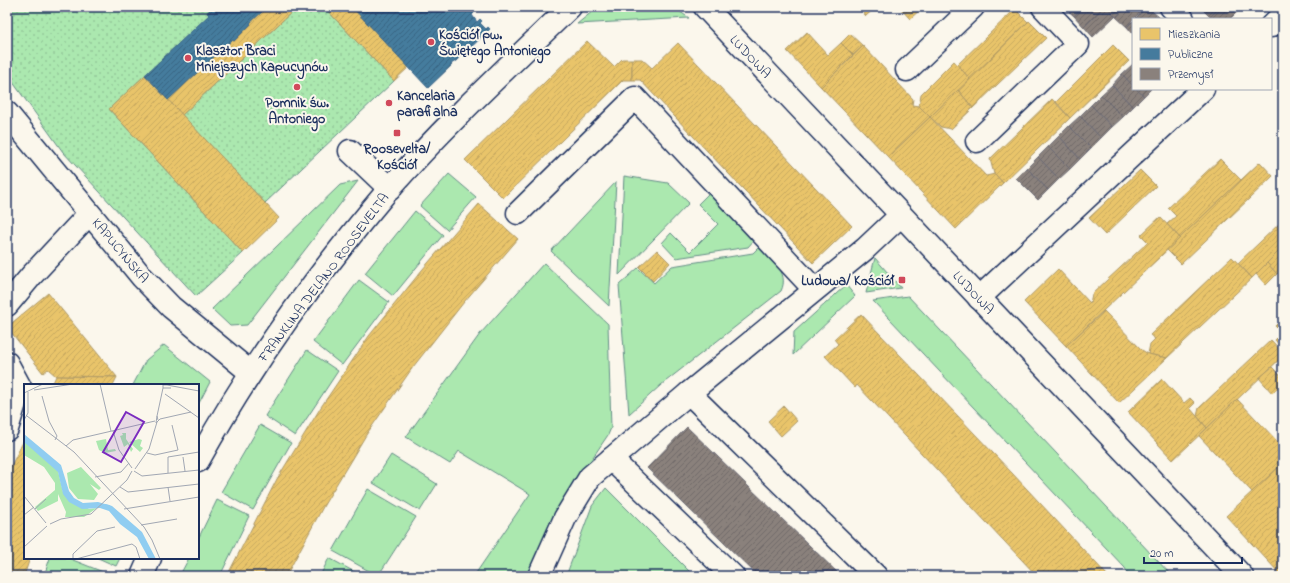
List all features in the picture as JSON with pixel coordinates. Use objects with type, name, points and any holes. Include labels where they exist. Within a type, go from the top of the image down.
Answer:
[{"type":"street","name":"FRANKLINA DELANO ROOSEVELTA","points":[[199,459],[250,372],[329,263],[390,189],[457,117],[570,7]]},
{"type":"street","name":"LUDOWA","points":[[705,7],[1242,576]]},
{"type":"street","points":[[907,70],[973,7]]},
{"type":"street","points":[[977,141],[1078,44],[1043,7]]},
{"type":"street","points":[[1172,7],[1182,18]]},
{"type":"street","points":[[979,298],[1202,90]]},
{"type":"street","points":[[518,213],[635,98],[814,290]]},
{"type":"street","name":"KAPUCYŃSKA","points":[[7,113],[142,277],[171,307],[250,372]]},
{"type":"street","points":[[350,151],[390,189]]},
{"type":"street","points":[[7,305],[32,274],[89,214]]},
{"type":"street","points":[[539,576],[562,524],[590,477],[689,393],[865,249],[901,215]]},
{"type":"street","points":[[7,363],[20,387],[7,429]]},
{"type":"street","points":[[689,393],[876,576]]},
{"type":"street","points":[[611,459],[733,576]]},
{"type":"street","points":[[142,576],[150,559]]},
{"type":"green space","points":[[7,7],[213,7],[207,12],[209,15],[109,109],[243,253],[196,296],[63,152],[7,74]]},
{"type":"green space","points":[[297,7],[324,7],[394,81],[265,203],[182,115]]},
{"type":"green space","points":[[598,7],[673,7],[689,18],[577,24]]},
{"type":"green space","points":[[449,174],[476,197],[447,230],[420,206]]},
{"type":"green space","points":[[624,176],[668,183],[689,203],[619,275]]},
{"type":"green space","points":[[358,181],[247,325],[230,326],[212,309],[340,185]]},
{"type":"green space","points":[[616,182],[609,306],[551,251]]},
{"type":"green space","points":[[710,192],[755,239],[748,247],[676,258],[662,243],[671,233],[690,252],[718,224],[698,204]]},
{"type":"green space","points":[[415,211],[443,235],[393,296],[365,273]]},
{"type":"green space","points":[[760,246],[774,261],[781,272],[783,284],[781,291],[661,385],[629,414],[619,285],[638,268],[654,283],[672,266],[753,253]]},
{"type":"green space","points":[[875,258],[901,288],[866,293]]},
{"type":"green space","points":[[544,263],[608,324],[611,428],[608,435],[557,510],[527,576],[474,576],[530,494],[459,451],[450,464],[406,437],[480,334]]},
{"type":"green space","points":[[359,280],[389,302],[342,365],[313,342]]},
{"type":"green space","points":[[846,285],[855,296],[793,355],[794,332]]},
{"type":"green space","points":[[908,296],[1172,576],[1129,576],[1125,568],[873,301]]},
{"type":"green space","points":[[164,345],[210,382],[199,403],[199,384],[134,384],[146,360]]},
{"type":"green space","points":[[307,350],[338,371],[295,436],[265,416]]},
{"type":"green space","points":[[260,425],[291,443],[253,510],[221,492]]},
{"type":"green space","points":[[391,455],[437,484],[420,511],[373,483]]},
{"type":"green space","points":[[606,488],[694,576],[566,576],[592,506]]},
{"type":"green space","points":[[368,489],[416,517],[378,576],[333,551]]},
{"type":"green space","points":[[217,500],[249,516],[220,576],[189,576],[181,573],[188,559],[199,559],[199,537]]},
{"type":"green space","points":[[329,558],[362,576],[320,576]]},
{"type":"green space","points":[[50,559],[70,559],[113,576],[44,576]]},
{"type":"green space","points":[[100,559],[120,559],[116,566]]},
{"type":"building: Mieszkania","points":[[267,7],[297,7],[182,115],[168,100],[232,40],[234,41]]},
{"type":"building: Mieszkania","points":[[324,7],[352,7],[409,67],[394,81]]},
{"type":"building: Mieszkania","points":[[858,7],[876,7],[866,16]]},
{"type":"building: Mieszkania","points":[[903,7],[923,7],[910,19],[901,9]]},
{"type":"building: Mieszkania","points":[[1015,9],[1028,22],[970,79],[957,65]]},
{"type":"building: Mieszkania","points":[[1029,21],[1046,38],[973,108],[958,90]]},
{"type":"building: Mieszkania","points":[[807,32],[828,55],[841,43],[853,55],[821,87],[787,51]]},
{"type":"building: Mieszkania","points":[[850,34],[863,46],[853,55],[841,43]]},
{"type":"building: Mieszkania","points":[[587,41],[614,67],[622,59],[632,59],[632,80],[623,80],[503,198],[465,160]]},
{"type":"building: Mieszkania","points":[[678,43],[852,226],[813,263],[640,80],[632,80],[632,59],[642,59],[652,68]]},
{"type":"building: Mieszkania","points":[[1113,45],[1129,61],[1070,118],[1056,102]]},
{"type":"building: Mieszkania","points":[[863,46],[913,99],[912,105],[919,106],[930,117],[888,157],[821,87]]},
{"type":"building: Mieszkania","points":[[954,61],[970,79],[930,117],[919,106],[921,94]]},
{"type":"building: Mieszkania","points":[[145,75],[279,218],[243,253],[109,109]]},
{"type":"building: Mieszkania","points":[[958,90],[973,108],[951,129],[941,127],[930,117]]},
{"type":"building: Mieszkania","points":[[1052,99],[1070,118],[1003,183],[994,174],[990,159]]},
{"type":"building: Mieszkania","points":[[930,117],[986,176],[995,174],[1003,183],[956,229],[888,157]]},
{"type":"building: Mieszkania","points":[[1220,159],[1241,180],[1180,238],[1167,224],[1176,216],[1168,208]]},
{"type":"building: Mieszkania","points":[[1260,162],[1273,176],[1181,264],[1167,250]]},
{"type":"building: Mieszkania","points":[[1140,170],[1156,186],[1105,235],[1089,218]]},
{"type":"building: Mieszkania","points":[[479,204],[518,239],[464,302],[413,367],[366,435],[324,505],[286,576],[227,576],[277,479],[321,407],[369,336],[422,270]]},
{"type":"building: Mieszkania","points":[[1160,217],[1180,238],[1066,346],[1024,302],[1058,269],[1090,303],[1092,294],[1148,242],[1141,235]]},
{"type":"building: Mieszkania","points":[[1281,222],[1283,224],[1283,248],[1252,278],[1238,263]]},
{"type":"building: Mieszkania","points":[[657,250],[670,263],[653,281],[639,267]]},
{"type":"building: Mieszkania","points":[[1279,251],[1283,255],[1283,268],[1277,274],[1267,263]]},
{"type":"building: Mieszkania","points":[[1232,257],[1252,278],[1167,358],[1148,354],[1150,344],[1155,339],[1150,335]]},
{"type":"building: Mieszkania","points":[[1267,263],[1277,274],[1266,285],[1256,274]]},
{"type":"building: Mieszkania","points":[[48,293],[117,377],[56,376],[48,369],[43,373],[7,327]]},
{"type":"building: Mieszkania","points":[[1104,311],[1142,350],[1148,354],[1167,358],[1119,403],[1066,346]]},
{"type":"building: Mieszkania","points":[[861,314],[1108,576],[1037,576],[857,385],[855,388],[825,356],[838,344],[834,339]]},
{"type":"building: Mieszkania","points":[[1283,318],[1283,334],[1275,326]]},
{"type":"building: Mieszkania","points":[[1282,333],[1283,334],[1283,349],[1275,340]]},
{"type":"building: Mieszkania","points":[[1271,340],[1283,353],[1283,356],[1207,428],[1197,416],[1199,408]]},
{"type":"building: Mieszkania","points":[[1272,367],[1283,378],[1283,383],[1272,393],[1259,378]]},
{"type":"building: Mieszkania","points":[[56,376],[117,377],[114,384],[52,384]]},
{"type":"building: Mieszkania","points":[[1162,379],[1184,403],[1190,398],[1195,403],[1190,408],[1207,428],[1173,460],[1128,412]]},
{"type":"building: Mieszkania","points":[[1237,399],[1278,442],[1283,442],[1283,463],[1252,492],[1199,436]]},
{"type":"building: Mieszkania","points":[[784,406],[797,421],[781,436],[768,421]]},
{"type":"building: Mieszkania","points":[[24,440],[24,559],[30,559],[24,576],[7,576],[7,474]]},
{"type":"building: Mieszkania","points":[[1283,463],[1283,489],[1279,490],[1283,497],[1283,571],[1280,574],[1226,516]]},
{"type":"building: Mieszkania","points":[[604,574],[620,576],[595,576]]},
{"type":"building: Publiczne","name":"Klasztor Braci Mniejszych Kapucynów","points":[[213,7],[267,7],[234,41],[232,40],[168,100],[145,75],[209,15],[207,13]]},
{"type":"building: Publiczne","name":"Kościół pw. Świętego Antoniego","points":[[352,7],[464,7],[470,13],[472,11],[474,13],[472,15],[477,22],[480,19],[482,21],[480,23],[486,29],[488,27],[490,29],[462,56],[460,55],[458,57],[459,59],[451,64],[452,65],[428,88]]},
{"type":"building: Przemysł","points":[[1064,7],[1084,7],[1074,16]]},
{"type":"building: Przemysł","points":[[1084,7],[1104,7],[1084,27],[1074,16]]},
{"type":"building: Przemysł","points":[[1104,7],[1107,7],[1115,16],[1093,37],[1084,27]]},
{"type":"building: Przemysł","points":[[1107,7],[1127,7],[1116,17]]},
{"type":"building: Przemysł","points":[[1127,7],[1147,7],[1134,18],[1132,18],[1127,27],[1116,17]]},
{"type":"building: Przemysł","points":[[1147,7],[1159,17],[1158,18],[1136,18]]},
{"type":"building: Przemysł","points":[[1200,7],[1220,7],[1210,17]]},
{"type":"building: Przemysł","points":[[1220,7],[1242,7],[1231,18],[1210,17]]},
{"type":"building: Przemysł","points":[[1132,22],[1132,33],[1127,27]]},
{"type":"building: Przemysł","points":[[1132,65],[1132,85],[1122,74]]},
{"type":"building: Przemysł","points":[[1122,74],[1132,85],[1132,90],[1137,90],[1144,96],[1133,107],[1112,85]]},
{"type":"building: Przemysł","points":[[1112,85],[1133,107],[1123,117],[1101,95]]},
{"type":"building: Przemysł","points":[[1137,90],[1150,90],[1144,96]]},
{"type":"building: Przemysł","points":[[1101,95],[1123,117],[1112,127],[1091,105]]},
{"type":"building: Przemysł","points":[[1091,105],[1112,127],[1101,138],[1080,116]]},
{"type":"building: Przemysł","points":[[1080,116],[1101,138],[1091,148],[1069,126]]},
{"type":"building: Przemysł","points":[[1069,126],[1091,148],[1080,159],[1059,136]]},
{"type":"building: Przemysł","points":[[1059,136],[1080,159],[1070,169],[1048,147]]},
{"type":"building: Przemysł","points":[[1048,147],[1070,169],[1059,179],[1038,157]]},
{"type":"building: Przemysł","points":[[1038,157],[1059,179],[1048,190],[1027,168]]},
{"type":"building: Przemysł","points":[[1027,168],[1048,190],[1038,200],[1016,178]]},
{"type":"building: Przemysł","points":[[687,427],[841,576],[758,576],[647,468]]},
{"type":"place","name":"Kościół pw. Świętego Antoniego","points":[[431,42]]},
{"type":"place","name":"Klasztor Braci Mniejszych Kapucynów","points":[[188,58]]},
{"type":"place","name":"Pomnik św. Antoniego","points":[[297,87]]},
{"type":"place","name":"Kancelaria parafialna","points":[[389,103]]},
{"type":"place","name":"Roosevelta/ Kościół","points":[[397,133]]},
{"type":"place","name":"Ludowa/ Kościół","points":[[902,280]]}]
